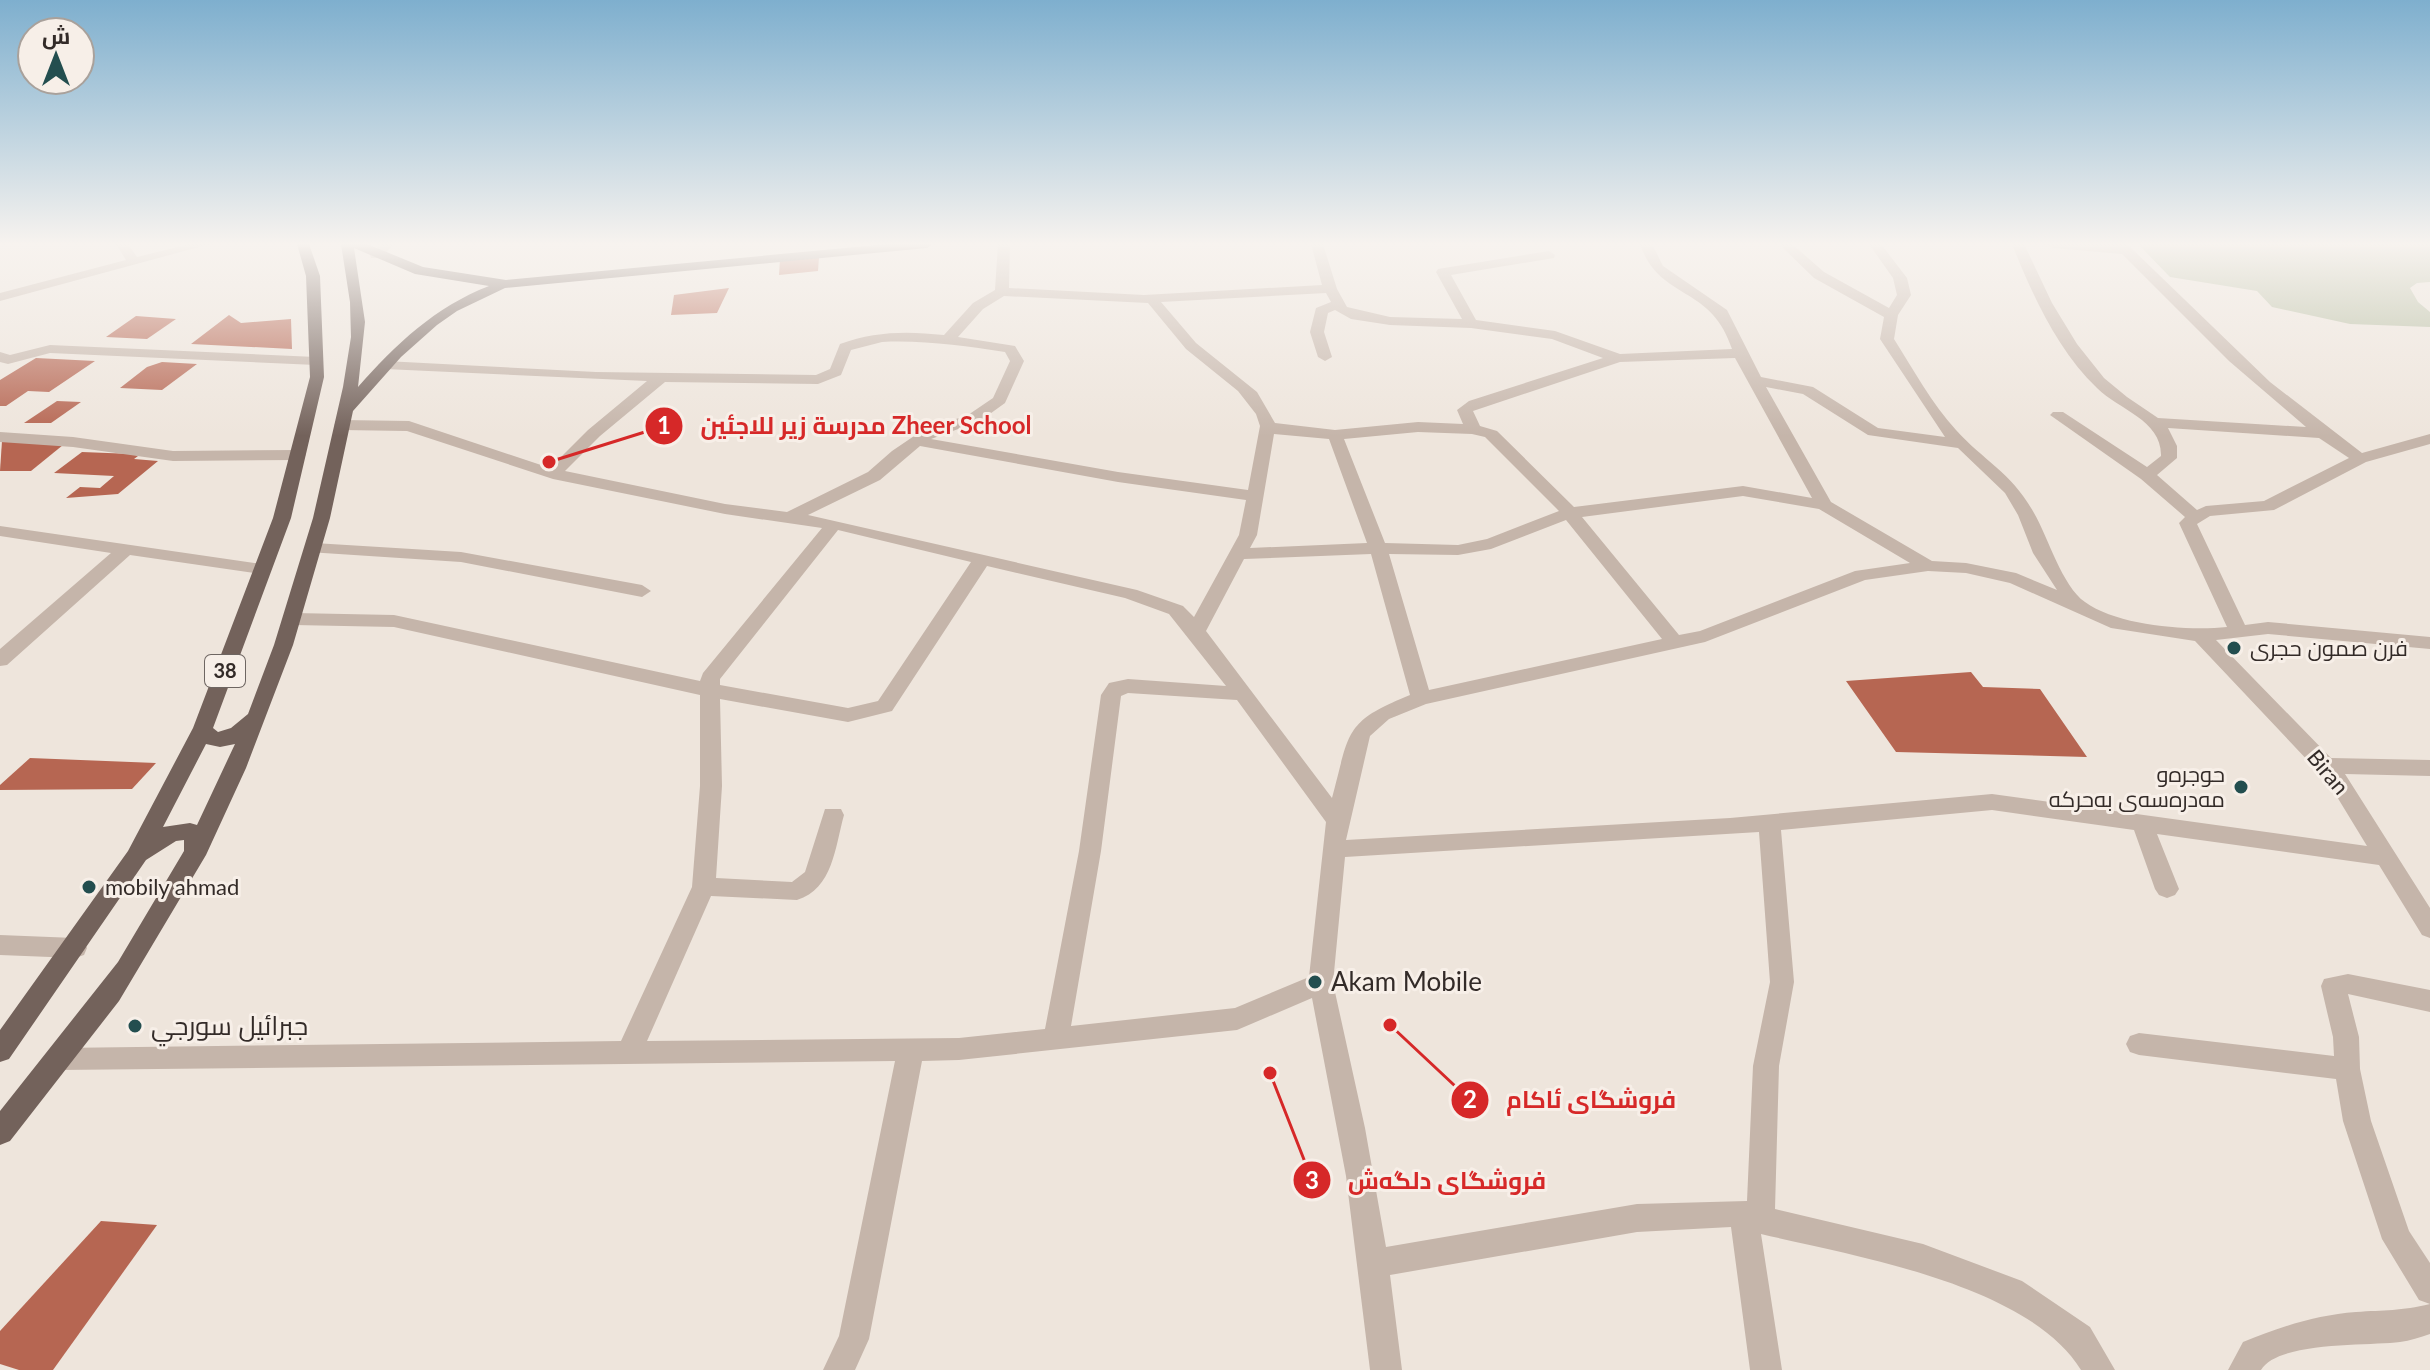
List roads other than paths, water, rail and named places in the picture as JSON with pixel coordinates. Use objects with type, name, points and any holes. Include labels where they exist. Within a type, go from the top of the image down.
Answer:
[{"type":"main road","name":"38","points":[[0,1051],[136,857],[203,728],[282,518],[317,377],[314,308]]},
{"type":"main road","name":"38","points":[[0,1132],[59,1059],[141,947],[195,855],[241,760],[294,619],[314,548],[343,418],[358,322],[356,308]]},
{"type":"main road","name":"38","points":[[343,418],[385,365],[434,317],[450,308]]},
{"type":"main road","points":[[203,728],[207,736],[219,741],[238,735],[254,719]]},
{"type":"main road","points":[[136,857],[161,837],[182,830],[195,835],[195,855]]},
{"type":"street","points":[[948,340],[975,308]]},
{"type":"street","points":[[1159,308],[1204,359],[1263,405],[1268,426],[1248,535],[1196,631]]},
{"type":"street","points":[[1325,357],[1317,321],[1321,311],[1328,308]]},
{"type":"street","points":[[1341,308],[1367,318],[1471,324],[1502,331],[1555,335],[1598,353],[1620,358]]},
{"type":"street","points":[[1462,308],[1471,324]]},
{"type":"street","points":[[1716,308],[1721,311],[1734,333],[1740,353],[1824,505]]},
{"type":"street","points":[[1878,308],[1891,315]]},
{"type":"street","points":[[1896,308],[1891,315],[1887,339],[1950,433],[2012,491],[2027,515],[2042,553],[2077,606]]},
{"type":"street","points":[[2050,308],[2071,343],[2110,393],[2155,422],[2171,444],[2169,458],[2147,475]]},
{"type":"street","points":[[2182,308],[2321,433],[2360,459]]},
{"type":"street","points":[[385,365],[662,377],[818,380],[836,372],[845,347],[862,338],[948,340],[1010,349],[1017,361],[1000,400],[974,418],[916,441],[874,476],[789,518]]},
{"type":"street","points":[[3,360],[50,349],[316,361]]},
{"type":"street","points":[[1473,429],[1465,410],[1474,404],[1620,358],[1740,353]]},
{"type":"street","points":[[553,474],[594,433],[662,377]]},
{"type":"street","points":[[1757,381],[1808,390],[1874,432],[1965,445]]},
{"type":"street","points":[[2058,415],[2147,475],[2196,518]]},
{"type":"street","points":[[343,418],[409,426],[553,474],[834,524],[1176,610],[1196,631],[1337,821]]},
{"type":"street","points":[[2155,422],[2321,433]]},
{"type":"street","points":[[1268,426],[1281,431],[1335,435],[1376,429],[1473,429],[1491,434],[1569,513],[1675,643]]},
{"type":"street","points":[[1335,435],[1378,548],[1421,698]]},
{"type":"street","points":[[0,437],[173,456],[298,455]]},
{"type":"street","points":[[2238,631],[2188,523],[2206,511],[2268,506],[2360,459],[2430,439]]},
{"type":"street","points":[[916,441],[1118,477],[1255,496]]},
{"type":"street","points":[[1238,554],[1378,548],[1458,550],[1491,544],[1569,513],[1743,491],[1824,505],[1928,566]]},
{"type":"street","points":[[630,1051],[704,887],[711,786],[710,678],[834,524]]},
{"type":"street","points":[[0,531],[262,569]]},
{"type":"street","points":[[314,548],[461,557],[642,591]]},
{"type":"street","points":[[0,660],[125,550]]},
{"type":"street","points":[[294,619],[394,621],[710,690],[848,715],[885,706],[982,559]]},
{"type":"street","points":[[1386,1370],[1376,1263],[1355,1134],[1321,983],[1337,821],[1360,733],[1382,714],[1421,698],[1705,636],[1861,575],[1928,566],[1966,568],[2016,579],[2118,624],[2201,636],[2268,628],[2430,643]]},
{"type":"street","name":"Biran","points":[[2201,636],[2325,766],[2388,858],[2430,928]]},
{"type":"street","points":[[1056,1038],[1090,851],[1111,695],[1116,688],[1128,686],[1244,694]]},
{"type":"street","points":[[2325,766],[2430,768]]},
{"type":"street","points":[[1336,849],[1769,822],[1992,802],[2388,858]]},
{"type":"street","points":[[704,887],[797,891],[815,877],[833,815]]},
{"type":"street","points":[[1766,1370],[1752,1216],[1766,1066],[1782,982],[1769,822]]},
{"type":"street","points":[[2142,823],[2167,889]]},
{"type":"street","points":[[0,945],[75,948]]},
{"type":"street","points":[[59,1059],[959,1049],[1237,1019],[1321,983]]},
{"type":"street","points":[[2430,1001],[2348,984],[2333,986],[2346,1037],[2347,1069],[2357,1121],[2397,1239],[2430,1289]]},
{"type":"street","points":[[2139,1044],[2347,1069]]},
{"type":"street","points":[[839,1370],[854,1339],[911,1048]]},
{"type":"street","points":[[1376,1263],[1637,1218],[1752,1216],[1923,1258],[2011,1292],[2079,1338],[2099,1370]]},
{"type":"street","points":[[2244,1370],[2254,1353],[2294,1337],[2356,1327],[2399,1327],[2430,1319]]},
{"type":"place","name":"مدرسة زير للاجئين Zheer School","points":[[549,462]]},
{"type":"place","name":"فرن صمون حجری","points":[[2234,648]]},
{"type":"place","name":"حوجره‌و مه‌دره‌سه‌ی به‌حرکه","points":[[2241,787]]},
{"type":"place","name":"mobily ahmad","points":[[89,887]]},
{"type":"place","name":"Akam Mobile","points":[[1315,982]]},
{"type":"place","name":"فروشگای ئاکام","points":[[1390,1025]]},
{"type":"place","name":"جبرائيل سورجي","points":[[135,1026]]},
{"type":"place","name":"فروشگای دلگه‌ش","points":[[1270,1073]]}]
